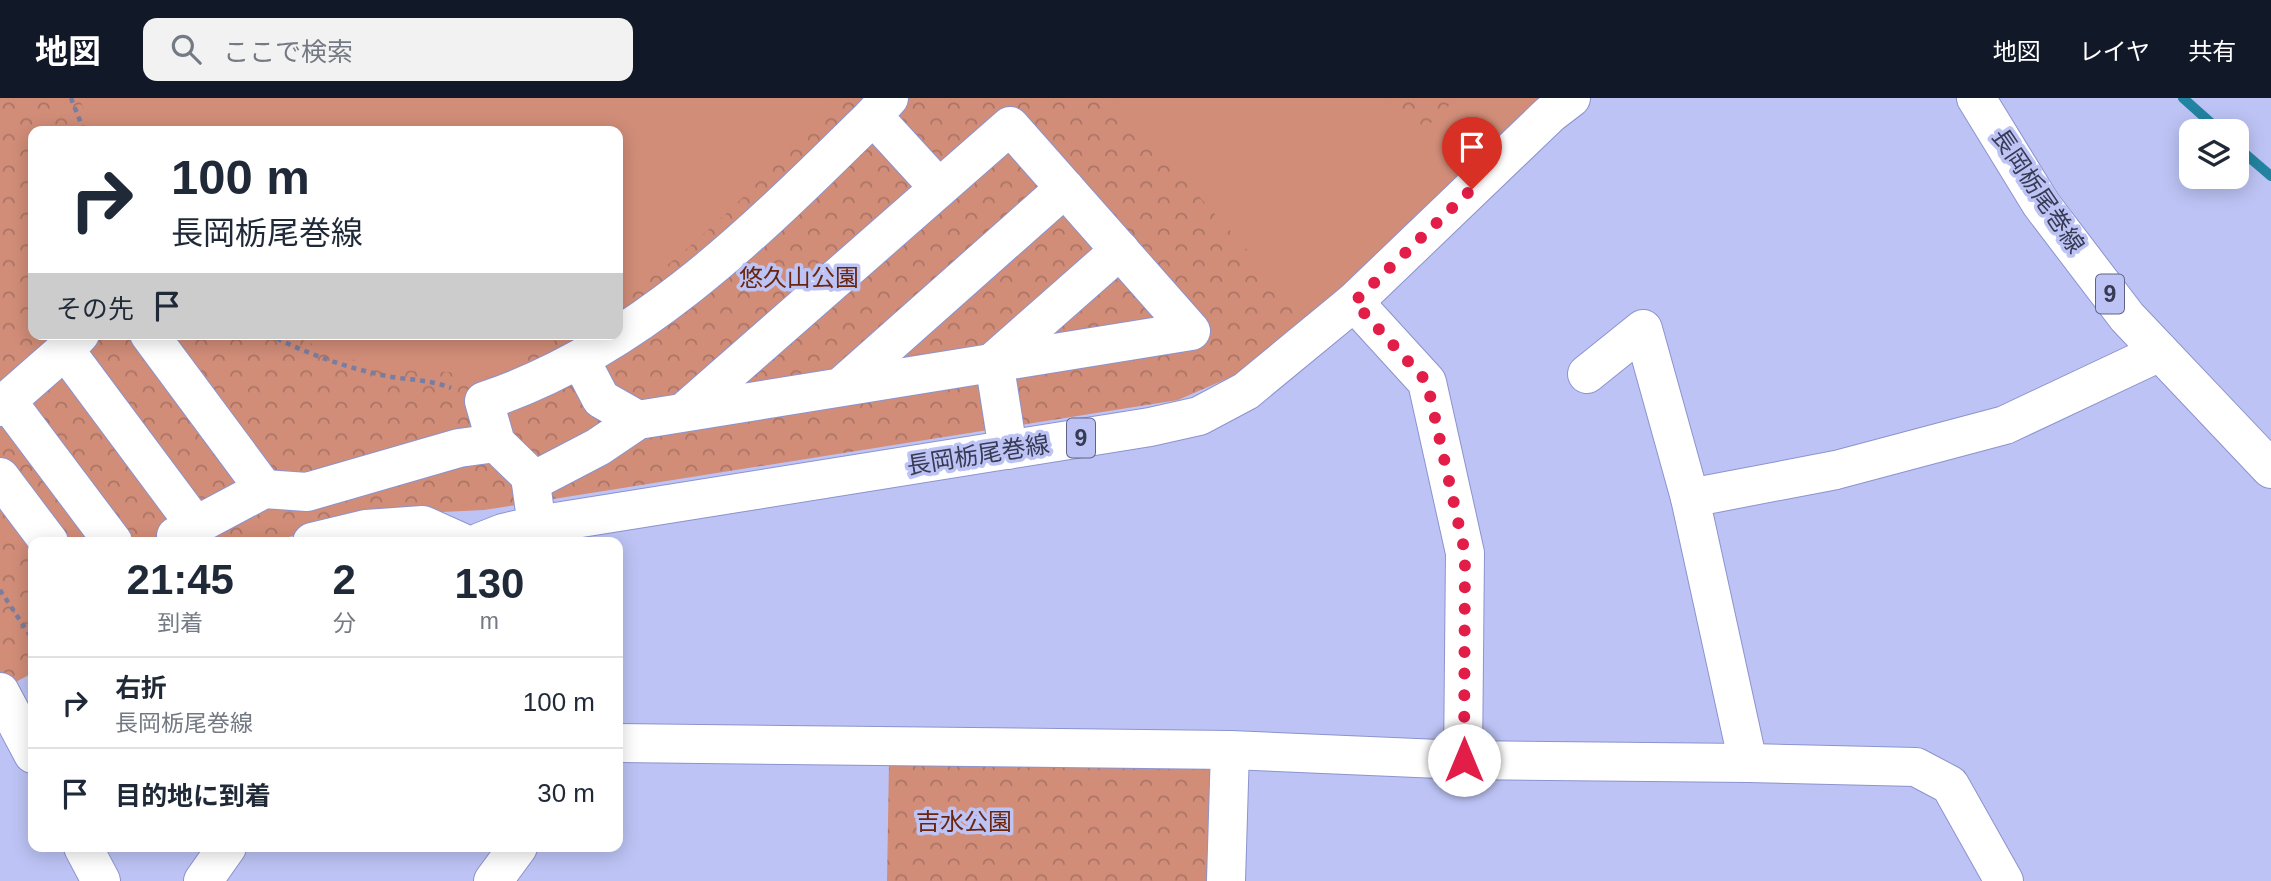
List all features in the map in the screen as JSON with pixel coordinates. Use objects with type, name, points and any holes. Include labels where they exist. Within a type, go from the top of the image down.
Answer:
[{"type":"street","name":"長岡栃尾巻線","points":[[493,537],[537,526],[1150,427],[1199,416],[1246,391],[1354,302],[1550,114],[1571,98]]},
{"type":"street","name":"長岡栃尾巻線","points":[[1976,98],[2041,204],[2127,317],[2271,469]]},
{"type":"street","points":[[623,333],[680,292],[725,255],[881,107],[939,188]]},
{"type":"street","points":[[531,482],[598,447],[638,419],[1191,331],[1065,188],[1008,112],[939,188],[685,411]]},
{"type":"street","points":[[843,385],[1065,188]]},
{"type":"street","points":[[995,361],[1120,250]]},
{"type":"street","points":[[1354,302],[1427,382],[1465,553],[1464,760]]},
{"type":"street","points":[[1587,374],[1643,329],[1690,498],[1748,763]]},
{"type":"street","points":[[153,340],[264,489]]},
{"type":"street","points":[[537,526],[530,476],[496,443],[484,401],[528,384],[580,359],[611,340]]},
{"type":"street","points":[[109,537],[4,404],[72,342],[179,537],[264,489],[307,492],[460,448],[496,443]]},
{"type":"street","points":[[1690,498],[1836,470],[2005,425],[2160,352]]},
{"type":"street","points":[[580,359],[601,399],[638,419]]},
{"type":"street","points":[[995,361],[1008,450]]},
{"type":"street","points":[[0,477],[45,537]]},
{"type":"street","points":[[331,537],[366,528],[423,525],[450,537]]},
{"type":"street","points":[[10,702],[28,743]]},
{"type":"street","points":[[623,743],[1230,750],[1464,760],[1916,767],[1950,785],[2004,881]]},
{"type":"street","points":[[1226,881],[1230,750]]},
{"type":"street","points":[[86,852],[101,881]]},
{"type":"street","points":[[203,881],[223,852]]},
{"type":"street","points":[[493,881],[514,852]]},
{"type":"path","points":[[71,98],[82,126]]},
{"type":"path","points":[[279,340],[300,351],[391,377],[436,382],[484,401]]},
{"type":"path","points":[[0,590],[28,632]]},
{"type":"green space","name":"悠久山公園","points":[[0,98],[1547,98],[1294,332],[1240,373],[1178,400],[484,510],[359,516],[289,537],[28,537],[28,676],[0,690]]},
{"type":"green space","points":[[79,98],[833,98],[733,208],[677,257],[623,298],[623,126],[91,126]]},
{"type":"green space","points":[[1111,98],[1384,98],[1418,135],[1457,98],[1544,98],[1307,317]]},
{"type":"green space","points":[[303,340],[556,340],[477,381],[449,372],[397,370],[342,357]]},
{"type":"green space","name":"吉水公園","points":[[889,761],[1213,764],[1211,881],[887,881]]},
{"type":"waterway","points":[[2183,98],[2207,119]]},
{"type":"waterway","points":[[2249,157],[2271,176]]},
{"type":"route","points":[[1464,760],[1465,553],[1427,382],[1354,302],[1472,189]]}]
